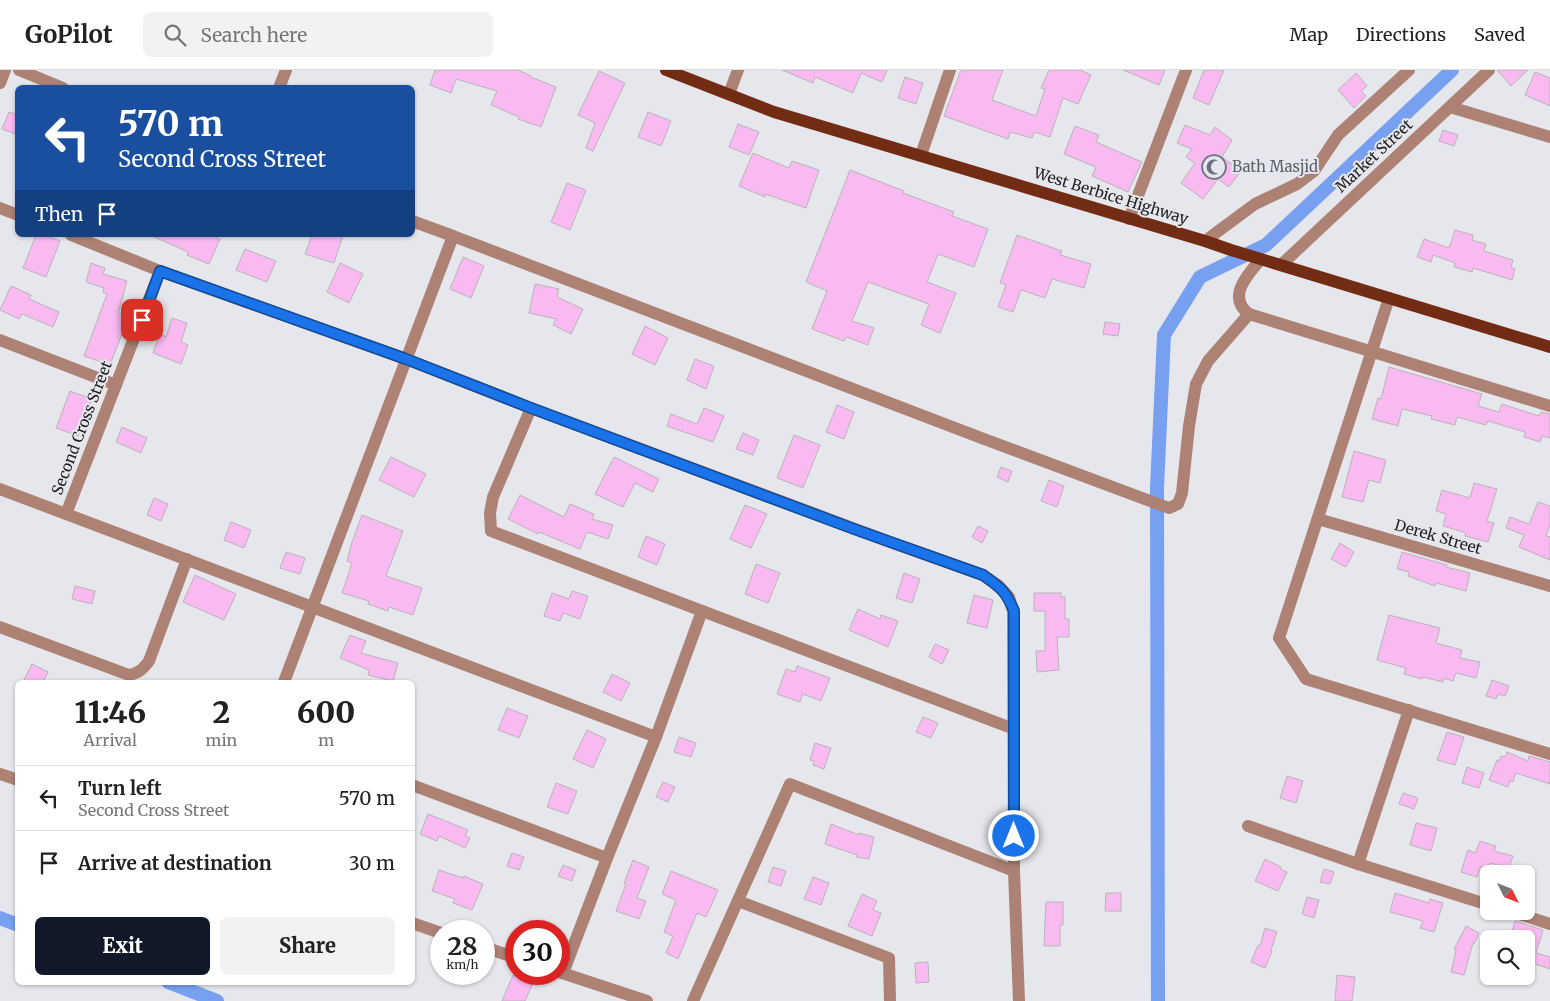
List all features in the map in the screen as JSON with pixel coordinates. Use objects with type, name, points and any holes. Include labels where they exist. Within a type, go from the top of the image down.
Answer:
[{"type":"main road","name":"West Berbice Highway","points":[[666,70],[774,112],[921,154],[1550,347]]},
{"type":"street","points":[[0,83],[5,70]]},
{"type":"street","points":[[19,70],[56,85]]},
{"type":"street","points":[[280,85],[286,70]]},
{"type":"street","points":[[729,94],[738,70]]},
{"type":"street","points":[[921,154],[950,70]]},
{"type":"street","points":[[1129,219],[1186,70]]},
{"type":"street","points":[[1205,241],[1255,204],[1297,184],[1314,171],[1338,135],[1410,70]]},
{"type":"street","name":"Market Street","points":[[1281,265],[1489,70]]},
{"type":"street","points":[[1450,106],[1550,137]]},
{"type":"street","points":[[0,208],[15,213]]},
{"type":"street","points":[[415,222],[1169,508],[1178,504],[1182,493],[1189,426],[1196,384],[1208,361],[1249,314]]},
{"type":"street","points":[[285,680],[454,236]]},
{"type":"street","points":[[76,237],[160,271],[406,359],[531,408],[881,539],[983,575],[999,586],[1009,597],[1014,611],[1014,871],[1019,1001]]},
{"type":"street","points":[[1257,258],[1240,290],[1240,304],[1243,310],[1249,314],[1550,406]]},
{"type":"street","name":"Second Cross Street","points":[[66,514],[160,271]]},
{"type":"street","points":[[1389,298],[1279,638],[1306,679],[1550,754]]},
{"type":"street","points":[[0,340],[116,385]]},
{"type":"street","points":[[531,408],[493,497],[490,513],[491,531],[1014,729]]},
{"type":"street","points":[[0,489],[656,737]]},
{"type":"street","name":"Derek Street","points":[[1318,518],[1550,586]]},
{"type":"street","points":[[0,627],[129,675],[138,673],[144,669],[149,661],[187,560]]},
{"type":"street","points":[[570,950],[656,737],[702,611]]},
{"type":"street","points":[[1358,864],[1409,710]]},
{"type":"street","points":[[0,774],[15,779]]},
{"type":"street","points":[[693,1001],[790,784],[1014,871]]},
{"type":"street","points":[[415,786],[607,858]]},
{"type":"street","points":[[1248,826],[1358,864],[1480,902]]},
{"type":"street","points":[[738,901],[889,958],[890,1001]]},
{"type":"street","points":[[1535,919],[1550,924]]},
{"type":"street","points":[[415,924],[430,929]]},
{"type":"street","points":[[570,976],[647,1001]]},
{"type":"building","points":[[435,70],[518,70],[556,87],[541,127],[518,119],[519,117],[491,105],[497,91],[456,79],[451,93],[430,85]]},
{"type":"building","points":[[782,70],[887,70],[882,82],[861,73],[853,93],[815,77],[813,83]]},
{"type":"building","points":[[961,70],[1003,70],[992,100],[1036,116],[1045,89],[1041,88],[1049,70],[1080,70],[1091,75],[1078,104],[1063,98],[1050,137],[1034,132],[1032,138],[1010,132],[1008,139],[944,116]]},
{"type":"building","points":[[1123,70],[1165,70],[1159,85]]},
{"type":"building","points":[[1204,70],[1224,70],[1209,105],[1193,98]]},
{"type":"building","points":[[1497,70],[1528,70],[1511,86]]},
{"type":"building","points":[[599,71],[625,83],[593,151],[586,148],[595,123],[578,115]]},
{"type":"building","points":[[1535,72],[1550,78],[1550,106],[1525,95]]},
{"type":"building","points":[[1356,73],[1367,86],[1361,91],[1366,96],[1354,108],[1338,90]]},
{"type":"building","points":[[905,77],[923,83],[916,104],[898,98]]},
{"type":"building","points":[[9,112],[15,114],[15,134],[2,129]]},
{"type":"building","points":[[648,112],[671,121],[661,146],[638,137]]},
{"type":"building","points":[[738,124],[759,132],[749,155],[729,147]]},
{"type":"building","name":"Bath Masjid","points":[[1185,125],[1210,135],[1215,127],[1232,140],[1222,157],[1241,171],[1229,187],[1218,179],[1203,199],[1181,183],[1195,163],[1186,157],[1192,149],[1177,143]]},
{"type":"building","points":[[1075,126],[1099,135],[1096,142],[1142,162],[1128,192],[1092,176],[1096,167],[1064,154]]},
{"type":"building","points":[[1443,130],[1458,135],[1454,146],[1439,141]]},
{"type":"building","points":[[753,153],[789,168],[792,161],[819,170],[806,208],[765,194],[765,197],[739,186]]},
{"type":"building","points":[[850,170],[954,212],[952,216],[988,229],[974,267],[938,254],[927,282],[956,293],[940,333],[921,325],[929,304],[868,282],[852,321],[874,328],[868,345],[846,337],[844,341],[812,329],[827,291],[806,282]]},
{"type":"building","points":[[567,183],[586,190],[570,230],[551,222]]},
{"type":"building","points":[[1455,230],[1473,235],[1472,240],[1486,244],[1484,251],[1513,260],[1511,267],[1515,269],[1512,280],[1473,268],[1472,272],[1454,267],[1455,263],[1433,255],[1431,262],[1417,257],[1424,239],[1449,248]]},
{"type":"building","points":[[1017,235],[1062,251],[1060,255],[1091,264],[1084,288],[1052,279],[1045,298],[1021,290],[1013,312],[998,307],[1006,285],[1000,283]]},
{"type":"building","points":[[35,237],[49,237],[60,241],[46,277],[23,268]]},
{"type":"building","points":[[154,237],[215,237],[220,239],[209,264],[187,255],[188,252]]},
{"type":"building","points":[[311,237],[342,237],[334,263],[305,254]]},
{"type":"building","points":[[245,249],[276,261],[267,282],[236,270]]},
{"type":"building","points":[[463,257],[484,266],[471,298],[450,289]]},
{"type":"building","points":[[91,263],[105,268],[103,274],[127,281],[118,314],[128,318],[110,365],[84,356],[107,294],[103,292],[104,288],[86,282]]},
{"type":"building","points":[[340,263],[363,274],[349,303],[327,292]]},
{"type":"building","points":[[535,284],[559,289],[557,297],[583,309],[571,334],[553,325],[556,319],[529,313]]},
{"type":"building","points":[[11,286],[31,295],[29,299],[59,312],[53,327],[22,314],[19,319],[0,310]]},
{"type":"building","points":[[172,318],[187,323],[181,342],[188,345],[181,364],[153,353],[160,334],[166,337]]},
{"type":"building","points":[[1105,322],[1120,324],[1118,336],[1103,334]]},
{"type":"building","points":[[645,326],[668,338],[655,365],[632,354]]},
{"type":"building","points":[[695,359],[714,366],[706,389],[687,380]]},
{"type":"building","points":[[1389,367],[1482,394],[1478,406],[1499,412],[1502,404],[1539,416],[1541,412],[1550,414],[1550,438],[1542,436],[1540,442],[1524,437],[1525,432],[1488,421],[1486,425],[1457,417],[1455,425],[1431,419],[1432,416],[1402,409],[1398,426],[1372,419],[1378,398],[1381,399]]},
{"type":"building","points":[[70,391],[92,399],[78,436],[56,428]]},
{"type":"building","points":[[837,405],[854,412],[844,439],[826,432]]},
{"type":"building","points":[[704,408],[724,416],[713,442],[667,426],[671,414],[697,424]]},
{"type":"building","points":[[122,427],[147,438],[141,453],[116,442]]},
{"type":"building","points":[[743,433],[759,440],[753,455],[736,449]]},
{"type":"building","points":[[794,435],[820,445],[803,488],[777,478]]},
{"type":"building","points":[[1354,451],[1386,460],[1380,483],[1369,480],[1363,502],[1342,497]]},
{"type":"building","points":[[391,457],[426,474],[414,497],[379,480]]},
{"type":"building","points":[[614,457],[659,479],[653,492],[635,483],[623,507],[595,494]]},
{"type":"building","points":[[1001,467],[1012,471],[1008,482],[997,477]]},
{"type":"building","points":[[1049,480],[1064,486],[1057,507],[1041,501]]},
{"type":"building","points":[[1474,483],[1497,489],[1487,521],[1494,523],[1488,542],[1465,536],[1466,533],[1443,526],[1446,514],[1436,511],[1442,490],[1470,498]]},
{"type":"building","points":[[520,495],[564,517],[570,504],[594,514],[592,519],[613,525],[608,539],[587,532],[580,549],[539,532],[538,534],[508,519]]},
{"type":"building","points":[[154,498],[168,504],[161,521],[147,515]]},
{"type":"building","points":[[1538,502],[1550,506],[1550,526],[1546,536],[1550,537],[1550,560],[1519,547],[1524,535],[1506,528],[1510,517],[1529,524]]},
{"type":"building","points":[[745,505],[767,514],[751,548],[730,539]]},
{"type":"building","points":[[362,515],[403,531],[386,576],[422,588],[413,615],[389,607],[388,611],[368,604],[369,601],[342,593],[352,563],[347,561],[351,545]]},
{"type":"building","points":[[231,522],[251,530],[244,548],[224,540]]},
{"type":"building","points":[[978,526],[988,531],[982,543],[972,537]]},
{"type":"building","points":[[646,536],[665,544],[657,565],[638,557]]},
{"type":"building","points":[[1340,543],[1354,552],[1346,567],[1331,559]]},
{"type":"building","points":[[286,552],[305,558],[300,574],[280,568]]},
{"type":"building","points":[[1402,552],[1470,573],[1466,591],[1436,583],[1435,586],[1408,576],[1409,572],[1397,569]]},
{"type":"building","points":[[756,564],[780,573],[768,603],[745,594]]},
{"type":"building","points":[[904,573],[920,579],[912,603],[896,598]]},
{"type":"building","points":[[195,575],[236,594],[224,620],[183,602]]},
{"type":"building","points":[[75,586],[95,591],[92,604],[72,599]]},
{"type":"building","points":[[572,591],[588,596],[580,619],[563,613],[560,621],[544,616],[552,593],[569,599]]},
{"type":"building","points":[[1034,593],[1061,593],[1061,597],[1065,597],[1065,619],[1069,619],[1069,637],[1057,637],[1059,670],[1037,672],[1036,651],[1045,651],[1045,611],[1034,611]]},
{"type":"building","points":[[974,595],[993,600],[987,628],[967,623]]},
{"type":"building","points":[[858,609],[880,619],[881,615],[898,621],[888,647],[849,630]]},
{"type":"building","points":[[1389,615],[1440,628],[1436,643],[1462,650],[1460,658],[1480,662],[1476,678],[1456,673],[1453,681],[1443,678],[1443,682],[1423,677],[1422,679],[1404,674],[1406,668],[1377,660]]},
{"type":"building","points":[[350,635],[366,641],[361,653],[398,663],[393,680],[389,680],[368,675],[369,670],[340,658]]},
{"type":"building","points":[[935,644],[949,650],[942,664],[929,657]]},
{"type":"building","points":[[32,664],[48,672],[44,680],[24,680]]},
{"type":"building","points":[[797,666],[830,678],[821,701],[803,694],[800,702],[777,694],[786,669],[795,672]]},
{"type":"building","points":[[612,674],[630,683],[621,701],[603,692]]},
{"type":"building","points":[[1492,680],[1509,686],[1505,696],[1498,694],[1496,699],[1486,696]]},
{"type":"building","points":[[507,708],[528,716],[519,738],[498,730]]},
{"type":"building","points":[[923,717],[938,723],[931,738],[916,732]]},
{"type":"building","points":[[587,730],[606,739],[593,768],[573,759]]},
{"type":"building","points":[[1447,732],[1464,737],[1455,765],[1437,760]]},
{"type":"building","points":[[679,737],[696,743],[691,757],[674,752]]},
{"type":"building","points":[[815,743],[831,748],[824,769],[813,765],[814,761],[810,760]]},
{"type":"building","points":[[1507,752],[1528,761],[1529,756],[1550,762],[1550,784],[1516,773],[1513,782],[1510,781],[1508,787],[1489,780],[1497,760],[1499,761],[1501,756],[1505,757]]},
{"type":"building","points":[[1467,767],[1484,773],[1479,788],[1462,783]]},
{"type":"building","points":[[1287,776],[1303,781],[1296,803],[1280,798]]},
{"type":"building","points":[[663,782],[675,787],[668,802],[656,797]]},
{"type":"building","points":[[556,783],[577,791],[568,814],[547,807]]},
{"type":"building","points":[[1403,793],[1418,798],[1414,809],[1399,804]]},
{"type":"building","points":[[428,814],[468,830],[465,836],[470,838],[465,848],[439,836],[437,841],[420,834]]},
{"type":"building","points":[[1416,823],[1437,828],[1431,851],[1410,845]]},
{"type":"building","points":[[831,824],[859,835],[859,833],[874,837],[869,859],[856,857],[857,855],[825,844]]},
{"type":"building","points":[[1480,841],[1496,846],[1494,851],[1513,856],[1510,865],[1490,863],[1489,865],[1480,865],[1477,877],[1461,872],[1468,850],[1475,853]]},
{"type":"building","points":[[512,853],[524,857],[519,870],[507,866]]},
{"type":"building","points":[[1265,859],[1287,872],[1278,891],[1255,881]]},
{"type":"building","points":[[633,860],[649,867],[637,898],[646,901],[639,919],[616,911]]},
{"type":"building","points":[[563,865],[576,870],[572,881],[558,876]]},
{"type":"building","points":[[773,867],[786,871],[781,886],[768,882]]},
{"type":"building","points":[[1324,869],[1334,872],[1330,884],[1320,882]]},
{"type":"building","points":[[439,870],[463,878],[464,876],[483,884],[472,910],[453,903],[455,899],[432,891]]},
{"type":"building","points":[[671,871],[718,890],[706,917],[697,913],[678,959],[666,953],[673,936],[664,932],[676,900],[662,894]]},
{"type":"building","points":[[813,877],[829,883],[821,905],[804,899]]},
{"type":"building","points":[[1106,893],[1121,893],[1121,911],[1105,911]]},
{"type":"building","points":[[1395,893],[1429,903],[1430,899],[1443,903],[1434,932],[1420,928],[1423,921],[1390,912]]},
{"type":"building","points":[[862,894],[877,901],[873,910],[881,913],[872,936],[848,926]]},
{"type":"building","points":[[1307,897],[1319,900],[1314,918],[1302,914]]},
{"type":"building","points":[[1046,902],[1063,902],[1063,925],[1060,925],[1060,946],[1044,946]]},
{"type":"building","points":[[1515,921],[1543,930],[1536,953],[1550,957],[1550,969],[1535,964],[1535,930],[1512,930]]},
{"type":"building","points":[[1466,926],[1479,933],[1473,943],[1464,975],[1451,972],[1456,950],[1454,949]]},
{"type":"building","points":[[1265,928],[1277,932],[1265,968],[1251,962],[1258,945],[1260,946]]},
{"type":"building","points":[[928,962],[929,982],[916,983],[915,963]]},
{"type":"building","points":[[1337,975],[1355,977],[1352,1001],[1335,1001]]},
{"type":"building","points":[[509,985],[532,985],[525,1001],[502,1001]]},
{"type":"waterway","points":[[1158,1001],[1157,488],[1164,335],[1200,277],[1266,245],[1452,70]]},
{"type":"waterway","points":[[0,918],[15,924]]},
{"type":"waterway","points":[[176,985],[217,1001]]},
{"type":"place","name":"Bath Masjid","points":[[1214,167]]},
{"type":"route","points":[[142,320],[160,271],[406,359],[854,529],[983,575],[999,586],[1009,597],[1014,611],[1014,836]]}]
